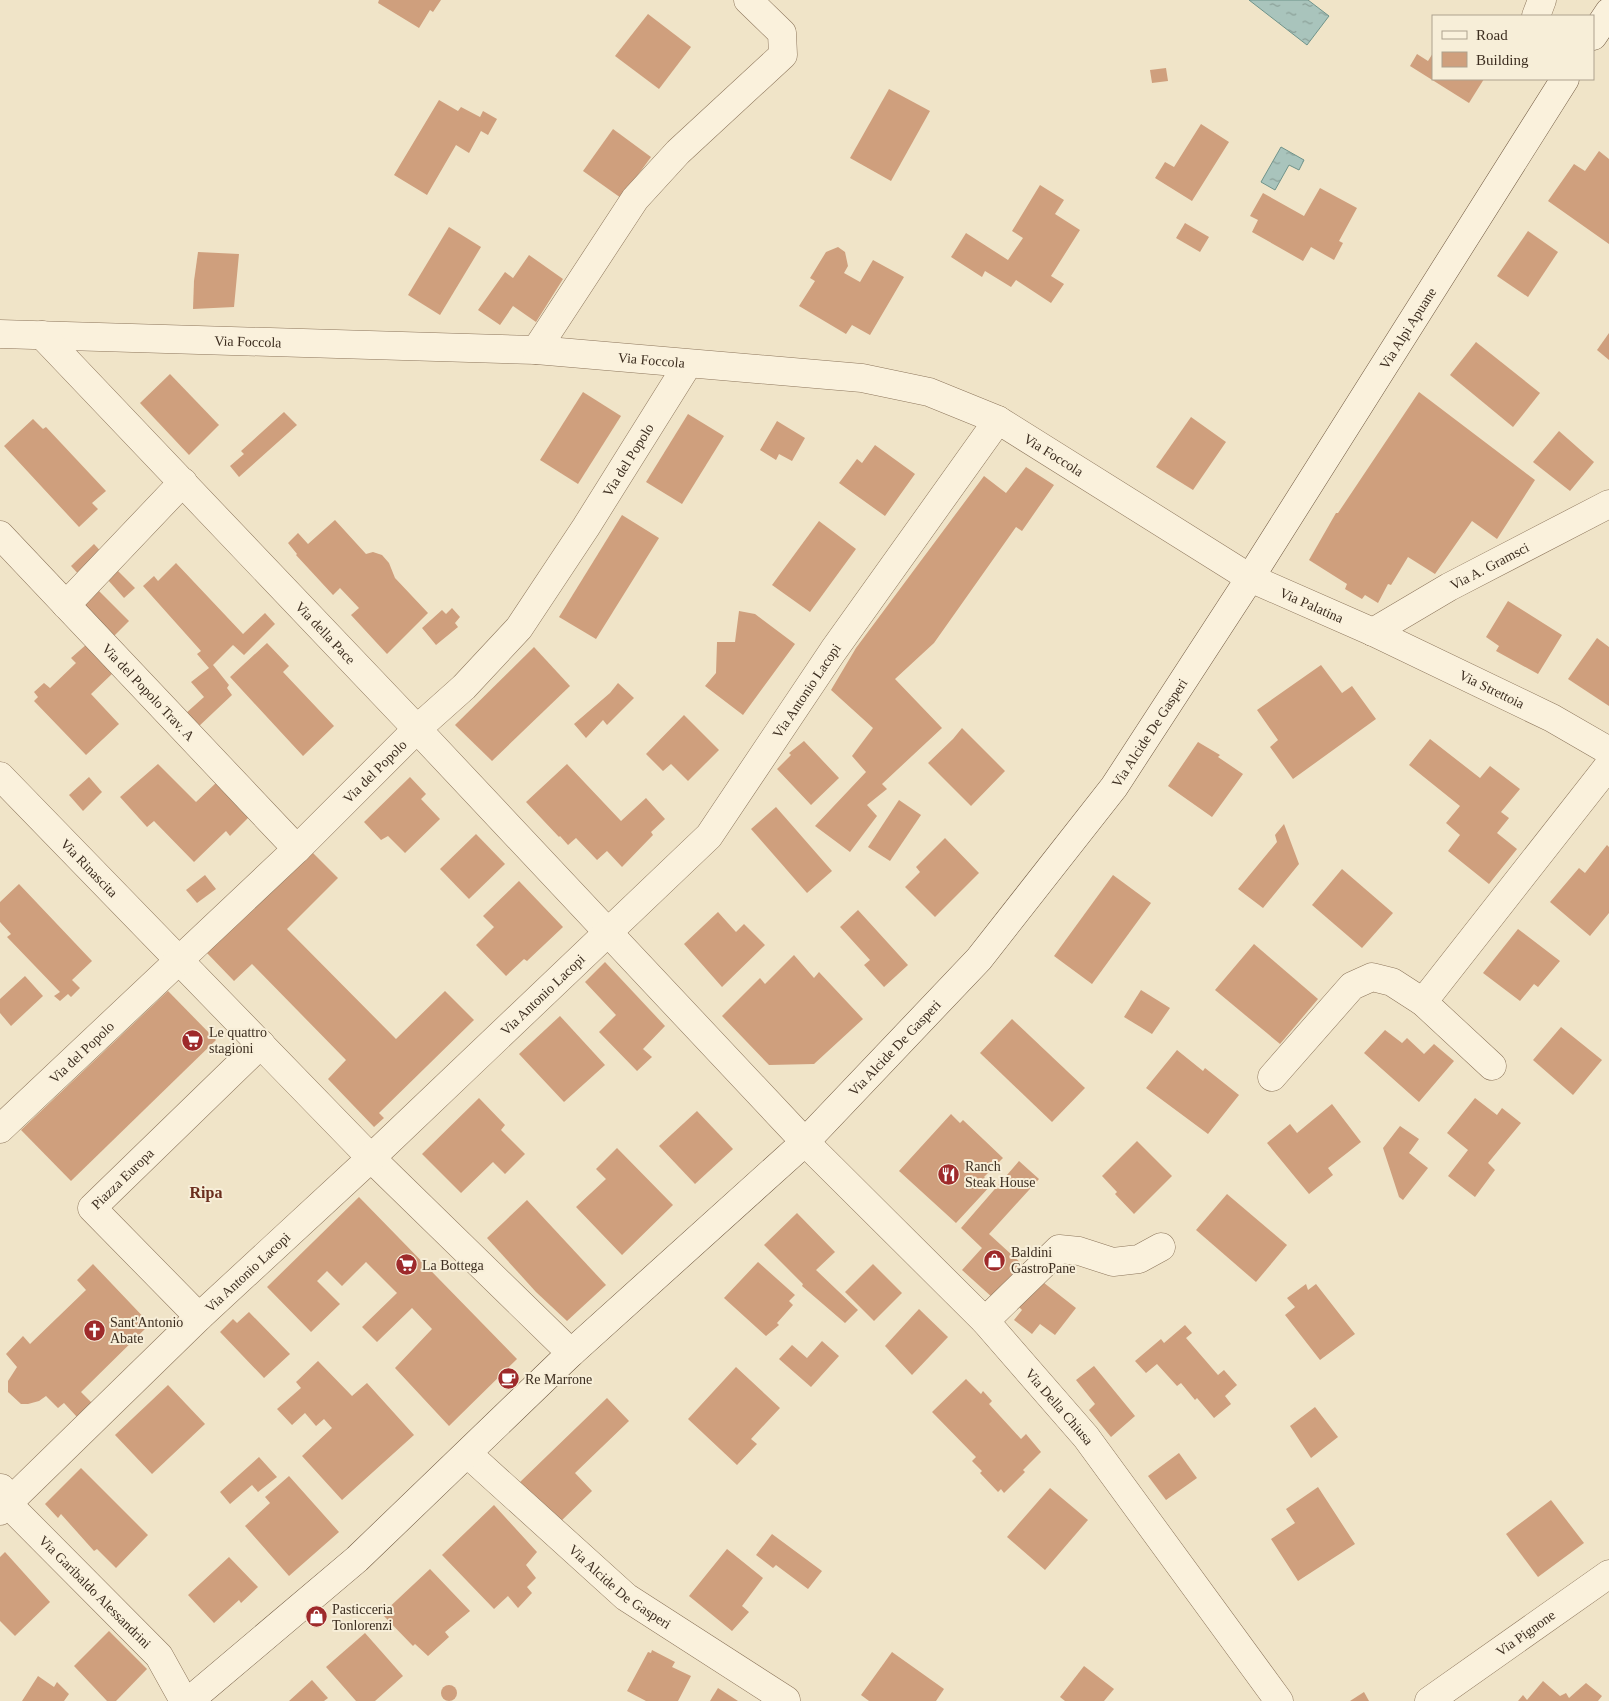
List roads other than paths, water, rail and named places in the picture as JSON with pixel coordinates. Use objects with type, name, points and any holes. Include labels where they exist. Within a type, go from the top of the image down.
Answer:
[{"type":"street","points":[[536,350],[635,199],[678,152],[783,54],[782,33],[748,0]]},
{"type":"street","points":[[1536,15],[1542,0]]},
{"type":"street","points":[[1594,34],[1609,12]]},
{"type":"street","name":"Via Alpi Apuane","points":[[1250,578],[1564,80]]},
{"type":"street","name":"Via Foccola","points":[[0,334],[536,350],[862,378],[929,392],[998,420],[1250,578]]},
{"type":"street","name":"Via della Pace","points":[[42,335],[417,729],[805,1142]]},
{"type":"street","name":"Via del Popolo","points":[[0,1129],[297,849],[417,729],[464,686],[519,628],[586,527],[688,364]]},
{"type":"street","name":"Via Antonio Lacopi","points":[[3,1501],[371,1158],[709,836],[833,651],[998,420]]},
{"type":"street","points":[[66,605],[183,482]]},
{"type":"street","name":"Via A. Gramsci","points":[[1373,632],[1449,587],[1609,504]]},
{"type":"street","name":"Via del Popolo Trav. A","points":[[0,535],[297,849]]},
{"type":"street","name":"Via Palatina","points":[[1250,578],[1373,632]]},
{"type":"street","name":"Via Alcide De Gasperi","points":[[188,1701],[358,1559],[571,1353],[805,1142],[979,959],[1114,787],[1250,578]]},
{"type":"street","name":"Via Strettoia","points":[[1373,632],[1552,718],[1609,751]]},
{"type":"street","points":[[1423,1002],[1609,765]]},
{"type":"street","name":"Via Rinascita","points":[[0,776],[371,1158],[571,1353]]},
{"type":"street","points":[[1272,1077],[1352,986],[1372,977],[1392,982],[1423,1002],[1492,1066]]},
{"type":"street","name":"Piazza Europa","points":[[199,1317],[92,1208],[261,1044]]},
{"type":"street","name":"Via Della Chiusa","points":[[805,1142],[985,1321],[1086,1437],[1279,1701]]},
{"type":"street","points":[[985,1321],[1059,1249],[1079,1251],[1113,1262],[1139,1259],[1161,1247]]},
{"type":"street","name":"Via Alcide De Gasperi","points":[[468,1454],[626,1597],[786,1700]]},
{"type":"street","name":"Via Garibaldo Alessandrini","points":[[3,1501],[159,1656],[184,1701]]},
{"type":"street","name":"Via Pignone","points":[[1441,1698],[1609,1574]]},
{"type":"water","points":[[1249,0],[1308,0],[1329,16],[1307,45]]},
{"type":"water","points":[[1281,147],[1304,160],[1299,170],[1289,165],[1275,190],[1261,182]]},
{"type":"place","name":"Le quattro stagioni","points":[[193,1040]]},
{"type":"place","name":"Ranch Steak House","points":[[949,1174]]},
{"type":"place","name":"Baldini GastroPane","points":[[995,1260]]},
{"type":"place","name":"La Bottega","points":[[406,1265]]},
{"type":"place","name":"Sant'Antonio Abate","points":[[94,1330]]},
{"type":"place","name":"Re Marrone","points":[[509,1379]]},
{"type":"place","name":"Pasticceria Tonlorenzi","points":[[316,1617]]},
{"type":"district","name":"Ripa","points":[[206,1192]]}]
